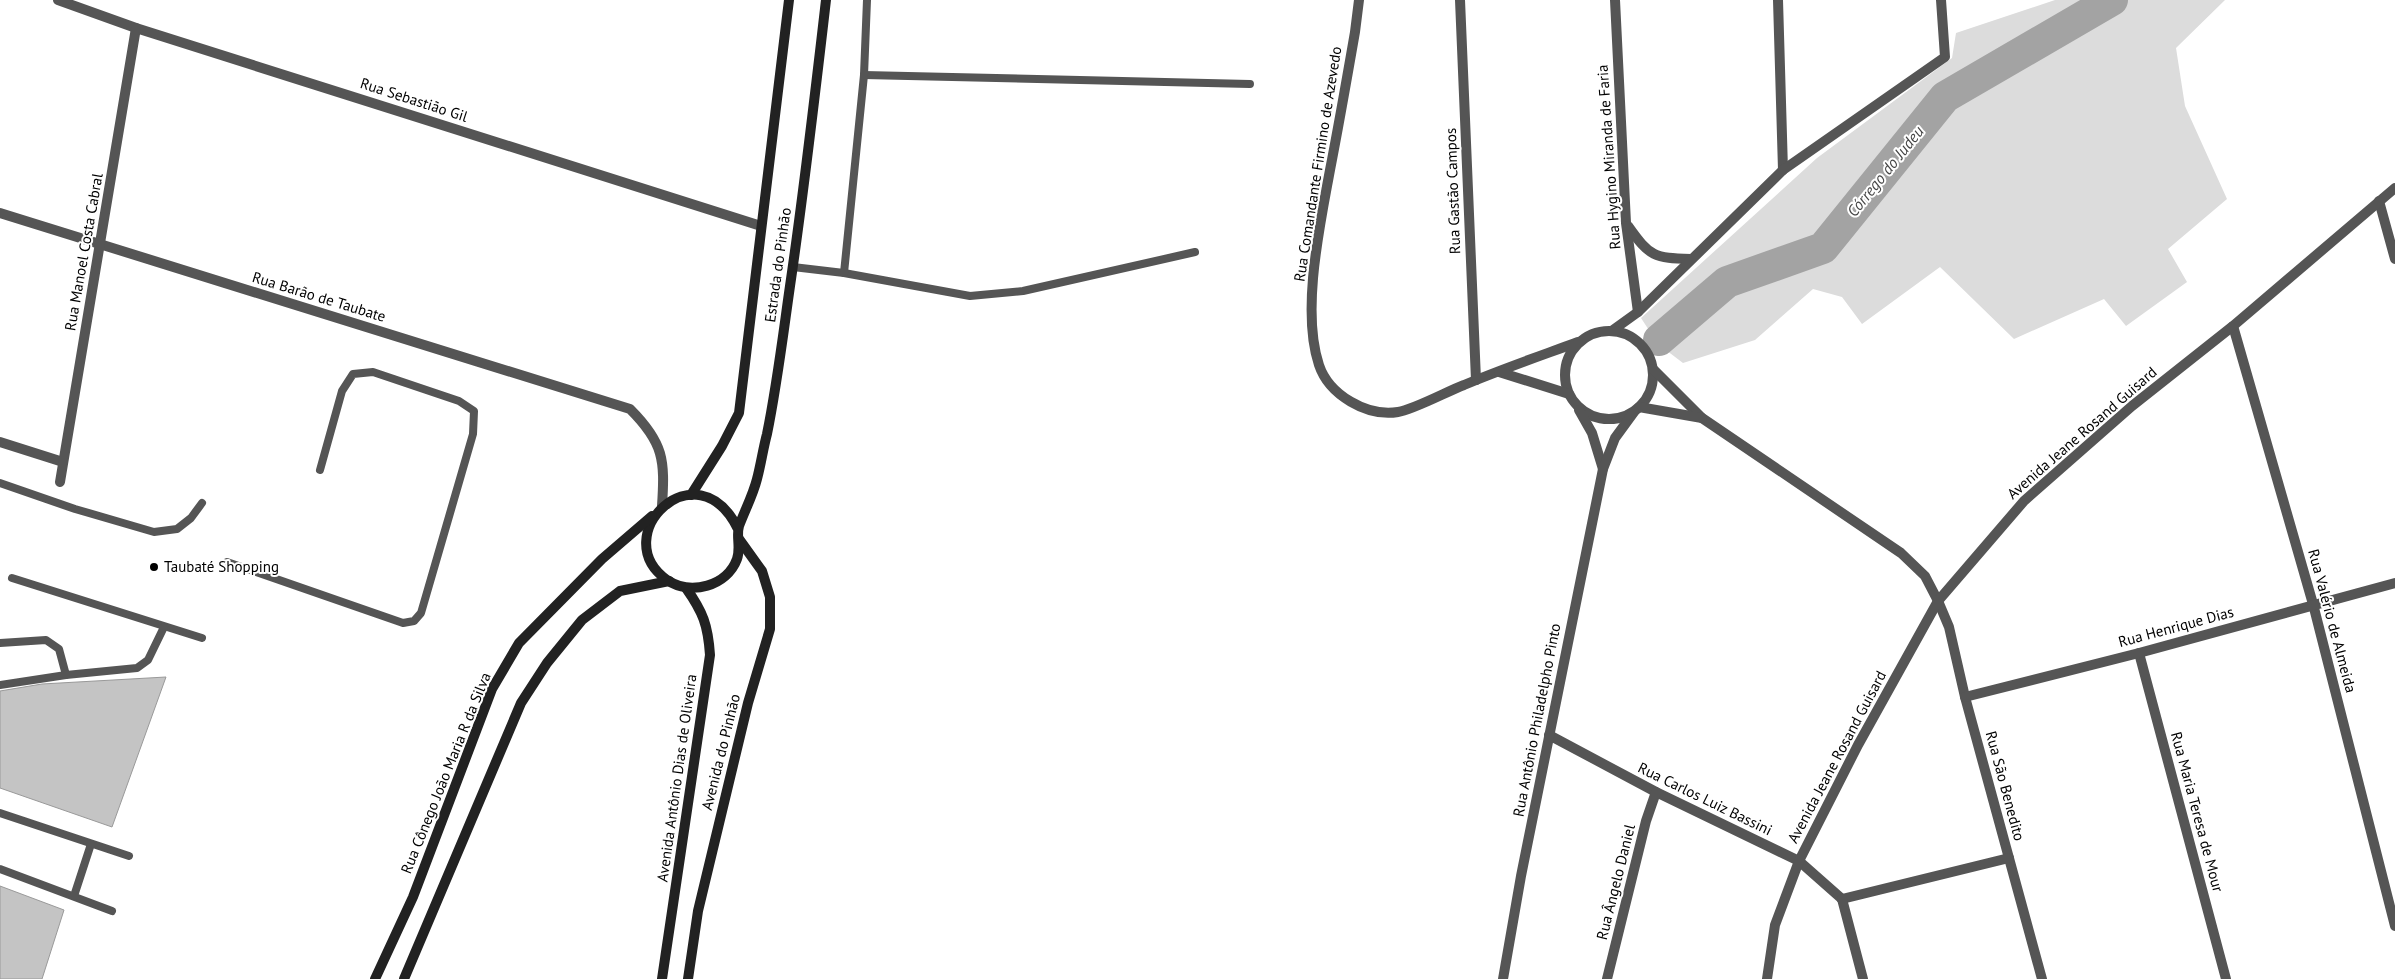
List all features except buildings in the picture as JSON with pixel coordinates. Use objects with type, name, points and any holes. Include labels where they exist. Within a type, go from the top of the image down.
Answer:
[{"type":"street","name":"Rua Sebastião Gil","points":[[58,0],[136,28],[761,226]]},
{"type":"street","name":"Estrada do Pinhão","points":[[691,495],[722,446],[739,413],[789,0]]},
{"type":"street","name":"Estrada do Pinhão","points":[[739,534],[757,480],[774,399],[807,165],[826,0]]},
{"type":"street","name":"Rua Comandante Firmino de Azevedo","points":[[1359,0],[1320,226],[1312,303],[1314,345],[1319,366],[1331,385],[1354,405],[1377,412],[1399,412],[1476,380],[1578,342]]},
{"type":"street","name":"Rua Gastão Campos","points":[[1460,0],[1476,380]]},
{"type":"street","name":"Rua Hygino Miranda de Faria","points":[[1615,0],[1626,223],[1638,312]]},
{"type":"street","points":[[1778,0],[1783,170]]},
{"type":"street","points":[[1613,330],[1638,312],[1783,170],[1945,57],[1941,0]]},
{"type":"street","name":"Rua Manoel Costa Cabral","points":[[60,482],[136,28]]},
{"type":"street","name":"Avenida Jeane Rosand Guisard","points":[[1766,979],[1775,925],[1799,861],[1858,745],[1938,601],[2024,501],[2132,406],[2233,326],[2395,188]]},
{"type":"street","points":[[2379,201],[2395,259]]},
{"type":"street","name":"Rua Barão de Taubate","points":[[0,213],[630,409],[648,428],[658,445],[664,472],[659,509]]},
{"type":"street","points":[[1626,223],[1644,249],[1664,258],[1691,259]]},
{"type":"street","name":"Rua Valério de Almeida","points":[[2233,326],[2313,604],[2395,926]]},
{"type":"street","points":[[1577,405],[1586,413],[1604,418],[1623,417],[1637,410],[1650,393],[1653,369],[1649,355],[1640,343],[1628,334],[1613,330],[1600,330],[1578,342],[1570,353],[1565,366],[1565,380],[1569,394],[1592,433],[1603,468]]},
{"type":"street","points":[[1653,369],[1702,418]]},
{"type":"street","points":[[1499,372],[1569,394]]},
{"type":"street","points":[[1637,410],[1702,418]]},
{"type":"street","name":"Rua Antônio Philadelpho Pinto","points":[[1503,979],[1549,735],[1603,468],[1615,438],[1637,410]]},
{"type":"street","name":"Rua São Benedito","points":[[1702,418],[1901,554],[1925,576],[1938,601],[1948,628],[2042,979]]},
{"type":"street","points":[[0,442],[63,462]]},
{"type":"street","points":[[691,495],[707,497],[721,504],[731,515],[739,534],[736,560],[728,573],[716,583],[701,588],[686,588],[669,581],[658,572],[650,558],[646,542],[649,526],[659,509],[676,498],[691,495]]},
{"type":"street","name":"Rua Cônego João Maria R da Silva","points":[[375,979],[413,897],[492,689],[519,643],[602,559],[659,509]]},
{"type":"street","name":"Avenida do Pinhão","points":[[688,979],[698,911],[748,703],[770,628],[770,597],[762,571],[739,534]]},
{"type":"street","points":[[404,979],[521,703],[547,663],[582,620],[620,591],[669,581]]},
{"type":"street","name":"Rua Henrique Dias","points":[[1965,697],[2139,653],[2395,583]]},
{"type":"street","name":"Avenida Antônio Dias de Oliveira","points":[[662,979],[710,655],[709,629],[695,600],[686,588]]},
{"type":"street","name":"Rua Maria Teresa de Mour","points":[[2139,653],[2226,979]]},
{"type":"street","name":"Rua Carlos Luiz Bassini","points":[[1549,735],[1656,792],[1799,861],[1842,899]]},
{"type":"street","name":"Rua Ângelo Daniel","points":[[1607,979],[1646,821],[1656,792]]},
{"type":"street","points":[[1863,979],[1842,899],[2009,858]]},
{"type":"lane","points":[[844,273],[864,75],[867,0]]},
{"type":"lane","points":[[864,75],[1250,84]]},
{"type":"lane","points":[[793,268],[844,273],[970,296],[1023,290],[1195,252]]},
{"type":"lane","points":[[227,562],[404,623],[414,621],[421,613],[452,512],[473,434],[474,411],[459,401],[373,372],[353,374],[342,391],[320,470]]},
{"type":"lane","points":[[0,483],[57,504],[154,532],[177,529],[191,518],[202,503]]},
{"type":"lane","points":[[12,578],[202,638]]},
{"type":"lane","points":[[0,685],[66,675],[137,668],[148,660],[164,627]]},
{"type":"lane","points":[[0,643],[46,640],[59,649],[66,675]]},
{"type":"lane","points":[[0,813],[129,856]]},
{"type":"lane","points":[[74,896],[91,844]]},
{"type":"lane","points":[[0,869],[112,911]]},
{"type":"shaded area","points":[[2055,0],[2225,0],[2176,48],[2185,106],[2227,199],[2168,249],[2187,282],[2126,326],[2104,299],[2014,339],[1940,267],[1862,324],[1842,297],[1813,289],[1755,340],[1683,363],[1658,344],[1641,318],[1817,158],[1952,58],[1956,33]]},
{"type":"waterway","name":"Córrego do Judeu","points":[[1659,340],[1727,282],[1823,248],[1945,97],[2112,0]]},
{"type":"place","name":"Taubaté Shopping","points":[[154,567]]}]
